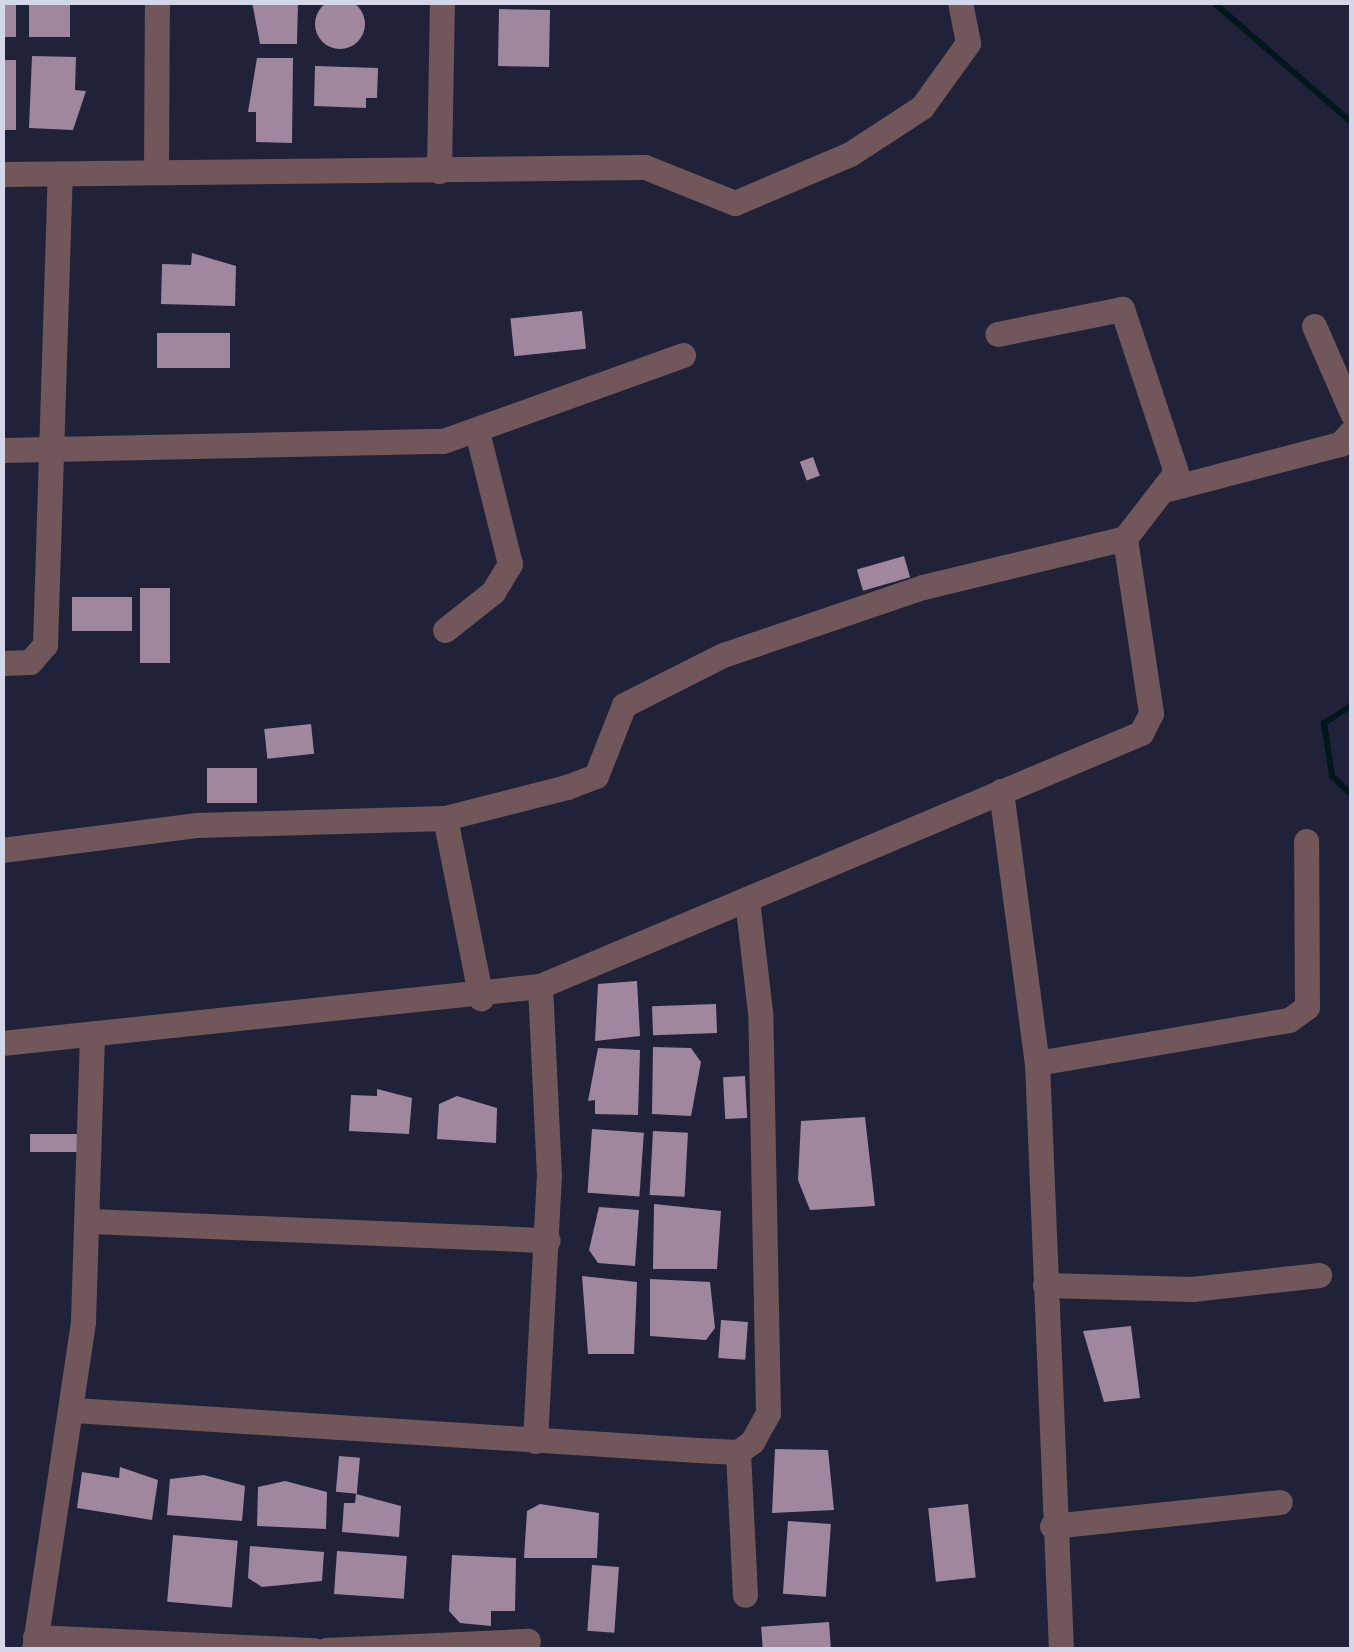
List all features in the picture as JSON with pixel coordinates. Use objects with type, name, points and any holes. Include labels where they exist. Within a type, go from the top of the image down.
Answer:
[{"type":"street","points":[[156,172],[157,2]]},
{"type":"street","points":[[439,171],[442,2]]},
{"type":"street","points":[[2,174],[644,167],[735,203],[752,199],[922,107],[968,43],[960,2]]},
{"type":"street","points":[[2,663],[30,662],[44,644],[60,174]]},
{"type":"street","points":[[997,334],[1122,309],[1172,448],[1168,490]]},
{"type":"street","points":[[1314,326],[1352,413]]},
{"type":"street","points":[[2,450],[399,446],[477,432],[684,355]]},
{"type":"street","points":[[2,850],[197,825],[445,818],[591,780],[624,705],[723,655],[923,588],[1125,538],[1168,490],[1340,444],[1352,431]]},
{"type":"street","points":[[446,630],[493,592],[510,564],[477,432]]},
{"type":"street","points":[[2,1043],[481,998],[540,986],[1002,791],[1148,723],[1125,538]]},
{"type":"street","points":[[1002,791],[1036,1062],[1052,1526],[1062,1650]]},
{"type":"street","points":[[445,818],[481,998]]},
{"type":"street","points":[[1036,1062],[1289,1020],[1307,1008],[1306,841]]},
{"type":"street","points":[[744,1595],[738,1452],[768,1413],[760,1012],[747,900]]},
{"type":"street","points":[[535,1441],[548,1240],[540,986]]},
{"type":"street","points":[[92,1036],[91,1221],[74,1410],[35,1644],[314,1650]]},
{"type":"street","points":[[91,1221],[548,1240]]},
{"type":"street","points":[[1045,1285],[1192,1290],[1320,1274]]},
{"type":"street","points":[[74,1410],[738,1452]]},
{"type":"street","points":[[1052,1526],[1280,1502]]},
{"type":"street","points":[[326,1650],[528,1641]]},
{"type":"building","points":[[340,-1],[358,6],[365,24],[358,42],[340,49],[322,42],[315,24],[322,6]]},
{"type":"building","points":[[2,2],[16,2],[16,37],[2,37]]},
{"type":"building","points":[[29,2],[70,2],[70,37],[29,37]]},
{"type":"building","points":[[252,2],[298,2],[297,44],[260,44]]},
{"type":"building","points":[[499,9],[550,10],[549,67],[498,66]]},
{"type":"building","points":[[32,56],[76,57],[75,90],[86,91],[73,130],[29,128]]},
{"type":"building","points":[[257,58],[293,58],[292,143],[256,142],[256,112],[248,112]]},
{"type":"building","points":[[2,60],[16,60],[16,130],[2,130]]},
{"type":"building","points":[[315,66],[378,68],[377,98],[366,98],[366,108],[314,106]]},
{"type":"building","points":[[192,253],[236,266],[235,306],[161,304],[162,264],[191,265]]},
{"type":"building","points":[[582,311],[586,349],[514,356],[510,319]]},
{"type":"building","points":[[157,333],[230,333],[230,368],[157,368]]},
{"type":"building","points":[[813,457],[820,476],[807,481],[800,462]]},
{"type":"building","points":[[904,556],[910,577],[863,591],[857,570]]},
{"type":"building","points":[[140,588],[170,588],[170,663],[140,663]]},
{"type":"building","points":[[72,597],[132,597],[132,631],[72,631]]},
{"type":"building","points":[[311,724],[314,754],[267,759],[264,729]]},
{"type":"building","points":[[207,768],[257,768],[257,803],[207,803]]},
{"type":"building","points":[[637,981],[640,1036],[595,1041],[598,984]]},
{"type":"building","points":[[716,1004],[717,1033],[653,1035],[652,1006]]},
{"type":"building","points":[[653,1047],[691,1048],[701,1062],[691,1116],[652,1114]]},
{"type":"building","points":[[598,1048],[640,1050],[638,1115],[595,1114],[595,1100],[588,1101]]},
{"type":"building","points":[[745,1076],[747,1118],[725,1119],[723,1077]]},
{"type":"building","points":[[377,1089],[412,1098],[409,1134],[349,1131],[351,1095],[377,1096]]},
{"type":"building","points":[[457,1096],[497,1108],[496,1143],[437,1139],[439,1104]]},
{"type":"building","points":[[865,1117],[875,1206],[810,1210],[798,1180],[801,1121]]},
{"type":"building","points":[[592,1129],[644,1133],[639,1196],[588,1193]]},
{"type":"building","points":[[653,1131],[688,1133],[685,1197],[650,1195]]},
{"type":"building","points":[[30,1134],[79,1134],[79,1152],[30,1152]]},
{"type":"building","points":[[654,1204],[721,1211],[717,1269],[653,1269]]},
{"type":"building","points":[[599,1207],[639,1210],[635,1266],[598,1263],[589,1250]]},
{"type":"building","points":[[582,1276],[637,1282],[634,1354],[588,1354]]},
{"type":"building","points":[[650,1279],[710,1282],[715,1328],[706,1340],[650,1336]]},
{"type":"building","points":[[721,1320],[748,1322],[745,1360],[718,1358]]},
{"type":"building","points":[[1131,1326],[1140,1398],[1104,1402],[1083,1331]]},
{"type":"building","points":[[775,1449],[828,1450],[834,1510],[772,1513]]},
{"type":"building","points":[[339,1456],[360,1458],[357,1494],[336,1492]]},
{"type":"building","points":[[120,1467],[158,1480],[152,1520],[77,1508],[82,1472],[119,1478]]},
{"type":"building","points":[[204,1475],[245,1486],[242,1521],[167,1515],[170,1479]]},
{"type":"building","points":[[285,1481],[327,1492],[326,1529],[257,1526],[258,1487]]},
{"type":"building","points":[[356,1494],[401,1506],[399,1537],[342,1532],[344,1503],[355,1503]]},
{"type":"building","points":[[540,1504],[599,1513],[597,1558],[524,1558],[527,1511]]},
{"type":"building","points":[[968,1504],[976,1578],[936,1582],[928,1508]]},
{"type":"building","points":[[788,1521],[831,1524],[826,1597],[783,1594]]},
{"type":"building","points":[[173,1535],[238,1541],[232,1607],[167,1602]]},
{"type":"building","points":[[250,1546],[324,1552],[322,1581],[262,1587],[248,1578]]},
{"type":"building","points":[[337,1551],[407,1556],[404,1599],[334,1594]]},
{"type":"building","points":[[452,1555],[516,1558],[515,1611],[491,1611],[491,1626],[460,1623],[449,1611]]},
{"type":"building","points":[[592,1565],[619,1567],[614,1633],[587,1631]]},
{"type":"building","points":[[829,1622],[831,1650],[763,1650],[761,1627]]},
{"type":"waterway","points":[[1213,2],[1352,123]]},
{"type":"waterway","points":[[1352,705],[1324,723],[1332,776],[1352,795]]}]
